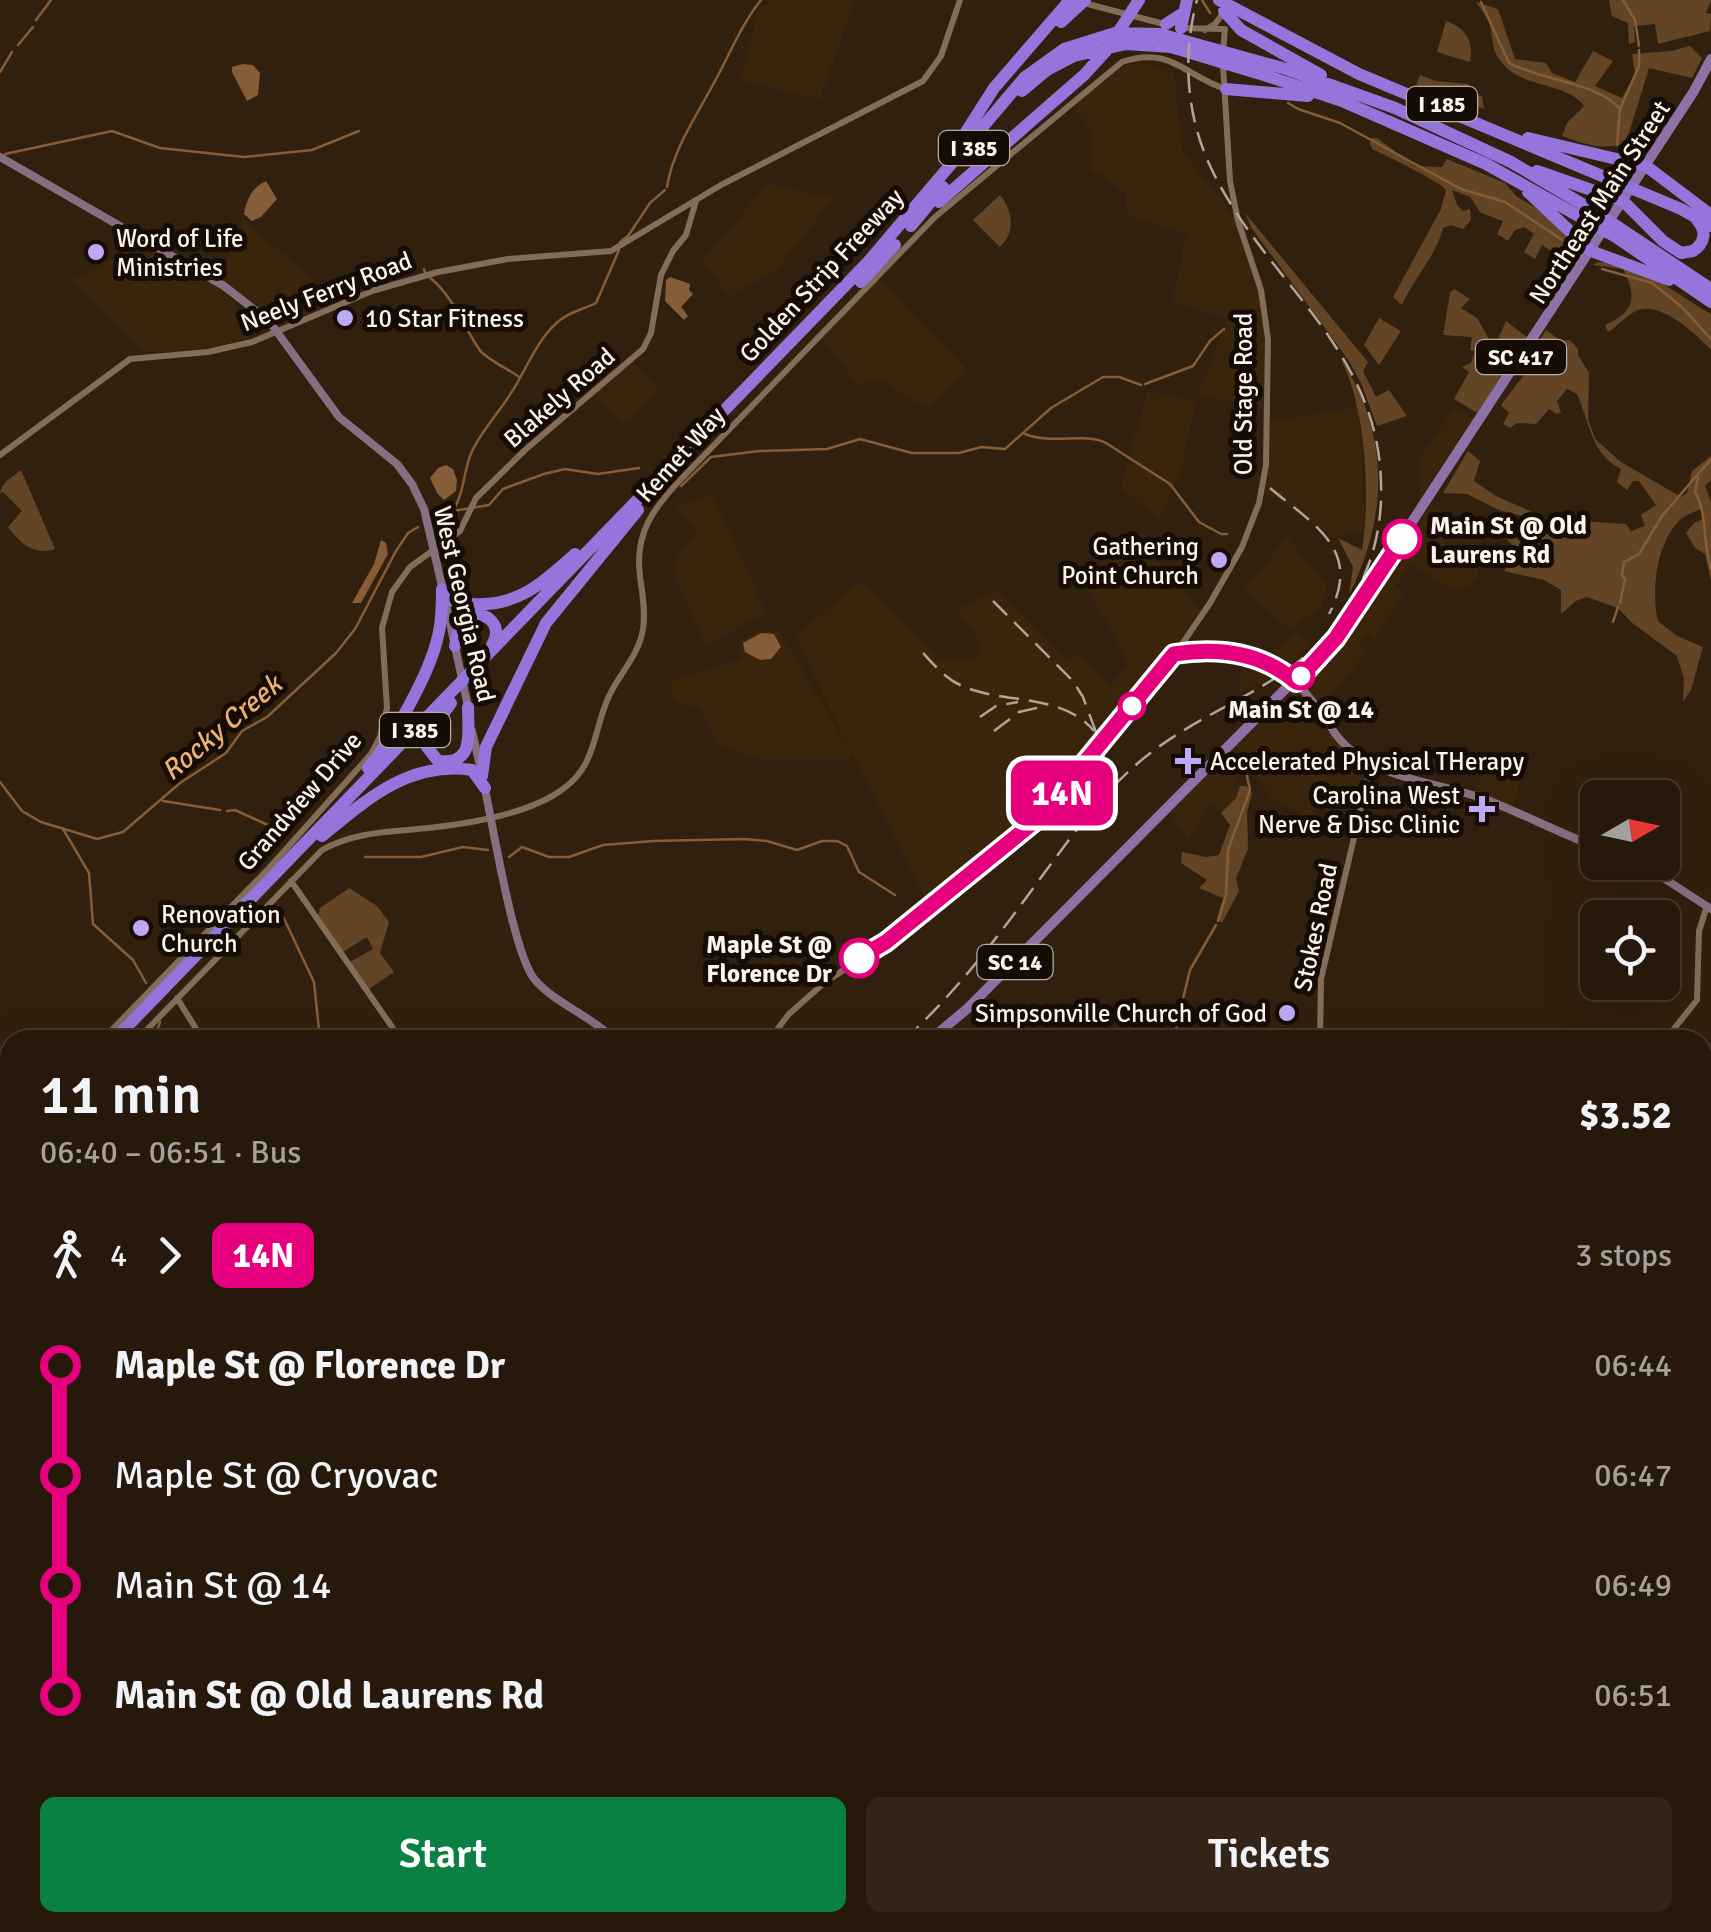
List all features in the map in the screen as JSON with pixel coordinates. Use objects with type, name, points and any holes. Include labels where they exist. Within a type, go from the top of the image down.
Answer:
[{"type":"highway","points":[[878,264],[964,178],[1126,36],[1136,0]]},
{"type":"highway","points":[[1176,23],[1185,0]]},
{"type":"highway","points":[[917,205],[994,88],[1070,5],[1089,3]]},
{"type":"highway","points":[[1224,3],[1241,30],[1363,97]]},
{"type":"highway","name":"I 185","points":[[1224,3],[1372,74],[1624,182]]},
{"type":"highway","name":"I 185","points":[[1261,21],[1373,80],[1711,220]]},
{"type":"highway","points":[[1224,35],[1241,30]]},
{"type":"highway","name":"Golden Strip Freeway","points":[[124,1030],[451,703],[878,264],[1026,87],[1060,63],[1126,36],[1171,47],[1342,101],[1445,145],[1592,216]]},
{"type":"highway","name":"Golden Strip Freeway","points":[[133,1030],[484,657],[868,262],[1030,72],[1064,49],[1096,38],[1172,37],[1363,97],[1511,162],[1711,289]]},
{"type":"highway","points":[[1225,91],[1342,101]]},
{"type":"highway","points":[[1520,136],[1646,166],[1711,220]]},
{"type":"highway","points":[[1511,162],[1623,200],[1663,241],[1682,253],[1698,248],[1704,236],[1700,222],[1686,211]]},
{"type":"highway","points":[[1516,182],[1591,250],[1686,285]]},
{"type":"highway","name":"I 185","points":[[1640,188],[1711,220]]},
{"type":"highway","name":"Golden Strip Freeway","points":[[1620,234],[1711,302]]},
{"type":"highway","points":[[450,620],[465,610],[512,600],[535,589],[648,490]]},
{"type":"highway","points":[[484,782],[486,747],[546,623],[641,507]]},
{"type":"highway","points":[[443,592],[458,603],[483,605]]},
{"type":"highway","points":[[319,834],[395,730],[438,639],[443,592]]},
{"type":"highway","points":[[456,646],[463,619],[474,614],[486,616],[497,634],[484,657]]},
{"type":"highway","points":[[451,703],[428,736],[427,747],[438,761],[453,763],[462,758],[467,745],[467,704]]},
{"type":"highway","points":[[319,834],[391,783],[455,768],[477,753]]},
{"type":"highway","points":[[455,768],[472,770],[484,782]]},
{"type":"main road","name":"Northeast Main Street","points":[[942,1030],[1296,682],[1351,618],[1711,60]]},
{"type":"main road","name":"West Georgia Road","points":[[0,157],[249,303],[279,332],[339,417],[409,478],[422,503],[435,550],[518,942],[529,973],[602,1030]]},
{"type":"main road","points":[[1296,682],[1347,745],[1371,764],[1474,795],[1580,841]]},
{"type":"main road","points":[[1667,880],[1709,908]]},
{"type":"street","name":"Neely Ferry Road","points":[[0,455],[124,361],[208,352],[252,342],[372,291],[426,275],[508,259],[610,251],[697,199],[924,81],[941,56],[960,0]]},
{"type":"street","points":[[1089,3],[1143,19],[1224,35]]},
{"type":"street","points":[[1207,30],[1215,24],[1224,3]]},
{"type":"street","name":"Old Stage Road","points":[[777,1030],[824,983],[886,942],[1039,818],[1174,654],[1210,603],[1242,547],[1259,503],[1266,464],[1266,318],[1228,167],[1224,3]]},
{"type":"street","name":"Kemet Way","points":[[146,1030],[322,850],[349,838],[456,825],[491,816],[548,798],[574,780],[587,765],[609,696],[640,644],[645,612],[639,549],[644,526],[658,503],[926,226],[1122,62],[1142,56],[1161,58],[1185,66],[1225,91]]},
{"type":"street","points":[[1210,82],[1225,91]]},
{"type":"street","name":"Blakely Road","points":[[435,550],[460,531],[471,508],[524,450],[643,349],[651,333],[662,275],[672,251],[688,230],[697,199]]},
{"type":"street","name":"Grandview Drive","points":[[112,1030],[270,867],[371,754],[387,708],[384,612],[392,592],[410,567],[435,550]]},
{"type":"street","points":[[1174,654],[1212,650],[1255,658],[1274,665],[1296,682]]},
{"type":"street","name":"Stokes Road","points":[[1320,1030],[1322,980],[1371,764]]},
{"type":"street","points":[[290,881],[394,1030]]},
{"type":"street","points":[[1673,1030],[1697,1000],[1699,931],[1709,908]]},
{"type":"street","points":[[177,998],[197,1030]]},
{"type":"shaded area","points":[[772,0],[855,0],[820,99],[740,80],[757,13]]},
{"type":"shaded area","points":[[1609,0],[1711,0],[1706,13],[1711,14],[1710,31],[1658,44],[1655,24],[1634,26],[1635,42],[1629,44],[1628,23],[1612,16]]},
{"type":"shaded area","points":[[1476,2],[1498,9],[1515,59],[1546,63],[1552,73],[1575,82],[1593,51],[1613,61],[1595,86],[1622,98],[1635,74],[1632,54],[1690,46],[1702,58],[1692,78],[1649,68],[1626,143],[1586,144],[1562,136],[1567,123],[1584,106],[1568,93],[1524,79],[1506,67],[1496,54],[1489,23]]},
{"type":"shaded area","points":[[1446,21],[1467,36],[1470,62],[1437,52]]},
{"type":"shaded area","points":[[1143,61],[1174,73],[1182,150],[1236,219],[1264,305],[1266,409],[1198,395],[1228,319],[1173,301],[1186,235],[1127,215],[1126,193],[1091,169],[1092,132],[1072,104],[1118,69]]},
{"type":"shaded area","points":[[253,65],[260,73],[258,95],[247,101],[232,72],[232,67]]},
{"type":"shaded area","points":[[1420,75],[1436,81],[1469,84],[1469,96],[1482,96],[1484,109],[1416,85]]},
{"type":"shaded area","points":[[1372,138],[1415,166],[1442,167],[1447,159],[1505,183],[1574,242],[1579,261],[1575,266],[1542,245],[1535,259],[1524,252],[1534,234],[1524,227],[1515,230],[1508,241],[1497,234],[1503,221],[1481,213],[1470,197],[1452,190],[1457,205],[1463,211],[1470,209],[1471,220],[1463,229],[1451,225],[1443,228],[1402,305],[1393,297],[1441,209],[1446,190],[1372,149]]},
{"type":"shaded area","points":[[266,181],[277,199],[252,221],[244,214],[247,203],[254,190]]},
{"type":"shaded area","points":[[768,184],[834,198],[776,270],[729,297],[703,260]]},
{"type":"shaded area","points":[[1000,195],[1011,221],[1009,235],[1000,247],[973,220]]},
{"type":"shaded area","points":[[1245,213],[1368,362],[1363,371],[1376,397],[1389,390],[1407,416],[1377,426],[1349,361],[1251,227]]},
{"type":"shaded area","points":[[243,220],[309,276],[326,307],[279,327],[258,306],[217,279]]},
{"type":"shaded area","points":[[141,245],[230,295],[251,338],[207,349],[145,353],[72,279]]},
{"type":"shaded area","points":[[1598,262],[1644,274],[1711,314],[1711,350],[1676,320],[1654,310],[1634,312],[1608,332],[1605,325],[1627,309],[1631,288],[1623,269],[1593,265]]},
{"type":"shaded area","points":[[670,277],[690,284],[693,294],[681,307],[688,316],[684,320],[665,301],[666,280]]},
{"type":"shaded area","points":[[878,278],[968,371],[929,410],[882,380],[858,385],[821,336]]},
{"type":"shaded area","points":[[1454,289],[1470,299],[1461,308],[1477,318],[1489,339],[1485,347],[1487,357],[1495,357],[1502,344],[1498,339],[1506,321],[1528,338],[1477,413],[1454,399],[1469,372],[1462,367],[1471,363],[1475,351],[1470,350],[1472,337],[1443,335]]},
{"type":"shaded area","points":[[1379,318],[1401,331],[1379,365],[1364,345]]},
{"type":"shaded area","points":[[1546,330],[1561,341],[1570,340],[1578,349],[1589,373],[1588,420],[1596,440],[1621,462],[1681,497],[1687,493],[1692,471],[1711,456],[1711,480],[1705,486],[1711,502],[1711,581],[1705,554],[1695,548],[1686,533],[1703,519],[1703,508],[1683,517],[1673,529],[1657,567],[1658,621],[1677,636],[1703,647],[1691,690],[1683,702],[1684,678],[1677,656],[1618,608],[1587,597],[1561,614],[1561,590],[1544,580],[1504,571],[1521,547],[1513,546],[1505,537],[1526,525],[1534,528],[1530,518],[1499,510],[1467,494],[1443,493],[1468,451],[1480,461],[1474,481],[1496,496],[1548,519],[1626,524],[1631,531],[1645,526],[1641,515],[1656,505],[1639,481],[1633,481],[1627,490],[1617,482],[1621,469],[1597,446],[1577,394],[1567,389],[1557,401],[1561,412],[1549,409],[1536,424],[1517,423],[1510,428],[1503,424],[1509,413],[1501,405],[1524,375],[1522,367]]},
{"type":"shaded area","points":[[1339,356],[1368,414],[1378,474],[1371,535],[1349,595],[1353,567],[1338,538],[1362,550],[1366,478],[1361,424]]},
{"type":"shaded area","points":[[632,360],[658,389],[627,425],[591,396]]},
{"type":"shaded area","points":[[1147,391],[1196,402],[1182,465],[1159,520],[1121,487]]},
{"type":"shaded area","points":[[1456,406],[1475,419],[1419,504],[1421,456]]},
{"type":"shaded area","points":[[1359,407],[1365,531],[1334,537],[1264,492],[1269,422]]},
{"type":"shaded area","points":[[446,465],[453,469],[457,480],[456,491],[444,500],[430,478]]},
{"type":"shaded area","points":[[21,470],[55,549],[40,551],[28,547],[8,527],[22,511],[0,493],[5,483]]},
{"type":"shaded area","points":[[712,495],[767,613],[706,645],[671,567],[697,530],[675,507]]},
{"type":"shaded area","points":[[1431,504],[1465,522],[1483,546],[1478,577],[1462,590],[1449,587],[1411,565],[1396,586],[1404,592],[1375,638],[1369,633],[1359,646],[1365,653],[1322,708],[1348,750],[1365,767],[1357,805],[1327,790],[1309,817],[1271,798],[1252,768],[1236,782],[1240,786],[1236,798],[1221,813],[1210,803],[1189,841],[1170,813],[1318,665]]},
{"type":"shaded area","points":[[1287,537],[1326,585],[1322,606],[1290,629],[1244,591]]},
{"type":"shaded area","points":[[381,540],[386,543],[388,554],[361,603],[352,603],[374,564]]},
{"type":"shaded area","points":[[1119,542],[1133,559],[1151,553],[1200,611],[1040,819],[930,906],[851,752],[849,761],[762,761],[719,744],[700,708],[678,704],[673,699],[672,680],[742,659],[739,641],[757,632],[780,632],[849,750],[796,636],[860,581],[941,659],[975,657],[982,645],[957,610],[996,590],[1066,660],[1079,654],[1110,685],[1129,664],[1084,581]]},
{"type":"shaded area","points":[[1296,631],[1309,644],[1287,670],[1238,694],[1243,656],[1270,660]]},
{"type":"shaded area","points":[[761,633],[774,634],[781,647],[771,659],[760,660],[745,652],[743,643]]},
{"type":"shaded area","points":[[1484,760],[1523,770],[1513,806],[1476,792]]},
{"type":"shaded area","points":[[1240,786],[1247,786],[1252,794],[1247,812],[1248,849],[1236,878],[1239,891],[1222,923],[1217,919],[1223,898],[1199,888],[1207,880],[1181,863],[1182,852],[1206,857],[1219,855],[1230,825],[1221,813],[1236,798]]},
{"type":"shaded area","points":[[349,888],[377,906],[389,922],[380,953],[394,972],[369,989],[350,962],[373,949],[367,937],[343,952],[318,916],[320,908]]},
{"type":"waterway","points":[[36,20],[51,0]]},
{"type":"waterway","points":[[667,187],[686,132],[761,0]]},
{"type":"waterway","points":[[1202,0],[1210,13]]},
{"type":"waterway","points":[[1623,0],[1635,20],[1639,46]]},
{"type":"waterway","points":[[1481,2],[1509,63],[1585,88],[1620,109]]},
{"type":"waterway","points":[[18,45],[33,27]]},
{"type":"waterway","points":[[1617,145],[1620,109],[1639,66],[1639,50]]},
{"type":"waterway","points":[[0,72],[12,52]]},
{"type":"waterway","points":[[1288,103],[1340,123],[1461,189],[1505,202],[1576,249]]},
{"type":"waterway","points":[[5,154],[112,131],[160,148],[244,157],[312,150],[359,131]]},
{"type":"waterway","points":[[620,242],[665,190]]},
{"type":"waterway","points":[[453,511],[472,451],[540,342],[564,317],[596,303],[619,250]]},
{"type":"waterway","points":[[1602,269],[1652,283],[1682,307],[1711,339]]},
{"type":"waterway","points":[[429,277],[451,302],[482,353],[519,377]]},
{"type":"waterway","name":"Rocky Creek","points":[[1145,384],[1193,366],[1210,341],[1224,329]]},
{"type":"waterway","name":"Rocky Creek","points":[[681,486],[711,457],[827,449],[860,439],[912,453],[959,453],[981,447],[1005,449],[1051,408],[1103,377],[1119,377],[1141,385]]},
{"type":"waterway","points":[[1025,434],[1106,443],[1170,484],[1199,522],[1227,534]]},
{"type":"waterway","points":[[1620,603],[1624,562],[1639,554],[1662,516],[1711,459]]},
{"type":"waterway","name":"Rocky Creek","points":[[438,519],[453,511],[489,505],[503,489],[544,474],[565,469],[598,474],[639,468]]},
{"type":"waterway","points":[[1698,478],[1695,492],[1702,510],[1711,568]]},
{"type":"waterway","name":"Rocky Creek","points":[[0,782],[22,811],[41,822],[97,839],[123,832],[180,783],[226,753],[242,731],[267,717],[336,653],[355,629],[396,551],[408,533],[418,527]]},
{"type":"waterway","points":[[1613,622],[1618,607]]},
{"type":"waterway","points":[[1218,921],[1226,895],[1228,850],[1250,790],[1247,776]]},
{"type":"waterway","points":[[163,801],[220,810]]},
{"type":"waterway","points":[[227,811],[235,810],[272,827],[296,822]]},
{"type":"waterway","points":[[63,829],[89,873],[93,924],[133,960],[146,983]]},
{"type":"waterway","points":[[264,860],[275,841],[273,830]]},
{"type":"waterway","points":[[509,857],[522,847],[549,857],[569,857],[603,845],[653,841],[744,839],[797,850],[822,841],[837,841],[847,846],[859,872],[895,895]]},
{"type":"waterway","points":[[365,857],[421,857],[463,847],[488,850]]},
{"type":"waterway","points":[[278,906],[314,982],[319,1030]]},
{"type":"waterway","points":[[1175,1030],[1190,970],[1216,925]]},
{"type":"waterway","points":[[157,1030],[160,1022]]},
{"type":"railway","points":[[914,1030],[979,959],[1077,829],[1125,775],[1170,739],[1298,662],[1325,637],[1349,606],[1374,546],[1381,484],[1375,436],[1361,394],[1316,318],[1234,210],[1203,150],[1192,108],[1188,64],[1197,0]]},
{"type":"railway","points":[[1270,488],[1317,527],[1337,556],[1338,592],[1329,614]]},
{"type":"railway","points":[[993,601],[1073,681],[1083,697],[1103,751],[1105,774],[1096,799]]},
{"type":"railway","points":[[923,653],[960,685],[1065,710],[1094,731]]},
{"type":"railway","points":[[980,717],[996,706],[1018,702]]},
{"type":"railway","points":[[994,731],[1019,712],[1041,707]]},
{"type":"bus line","name":"14N","points":[[859,958],[886,942],[1039,818],[1174,654],[1212,650],[1255,658],[1274,665],[1296,682],[1351,618],[1402,539]]},
{"type":"place","name":"Word of Life Ministries","points":[[96,252]]},
{"type":"place","name":"10 Star Fitness","points":[[345,318]]},
{"type":"place","name":"Main St @ Old Laurens Rd","points":[[1402,539]]},
{"type":"place","name":"Gathering Point Church","points":[[1219,560]]},
{"type":"place","name":"Main St @ 14","points":[[1301,676]]},
{"type":"place","name":"Accelerated Physical THerapy","points":[[1188,761]]},
{"type":"place","name":"Carolina West Nerve & Disc Clinic","points":[[1482,809]]},
{"type":"place","name":"Renovation Church","points":[[141,928]]},
{"type":"place","name":"Maple St @ Florence Dr","points":[[859,958]]},
{"type":"place","name":"Simpsonville Church of God","points":[[1287,1013]]}]
